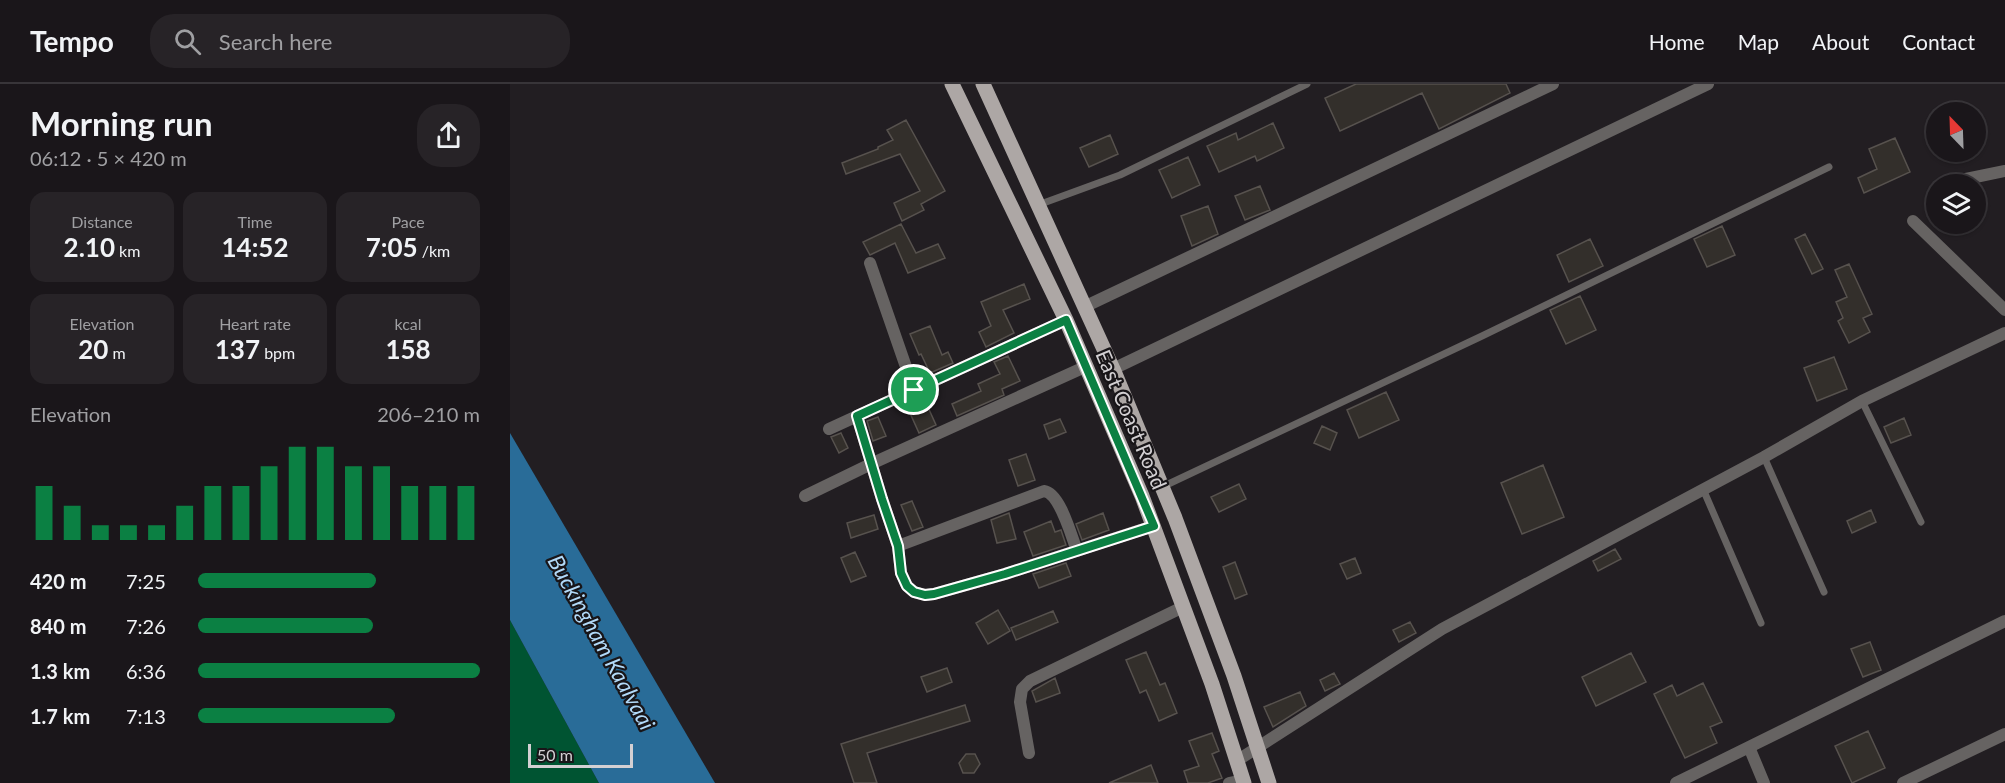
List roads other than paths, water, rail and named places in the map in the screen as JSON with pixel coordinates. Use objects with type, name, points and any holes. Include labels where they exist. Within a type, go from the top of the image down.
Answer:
[{"type":"main road","name":"East Coast Road","points":[[952,84],[1066,320],[1154,526],[1238,760],[1239,782]]},
{"type":"main road","name":"East Coast Road","points":[[983,84],[1113,369],[1162,487],[1234,676],[1269,783]]},
{"type":"street","points":[[1084,307],[1553,84]]},
{"type":"street","points":[[1113,369],[1708,84]]},
{"type":"street","points":[[1986,175],[2005,171]]},
{"type":"street","points":[[1913,220],[2005,310]]},
{"type":"street","points":[[870,263],[914,390]]},
{"type":"street","points":[[829,429],[1066,320]]},
{"type":"street","points":[[1238,760],[1442,629],[1764,457],[1862,401],[2005,333]]},
{"type":"street","points":[[806,496],[873,463],[1087,366]]},
{"type":"street","points":[[857,416],[898,546],[901,573],[907,586],[914,592],[925,595],[1005,574],[1154,526]]},
{"type":"street","points":[[898,546],[1048,491],[1056,497],[1077,551]]},
{"type":"street","points":[[1029,753],[1020,702],[1022,689],[1030,681],[1183,607]]},
{"type":"street","points":[[1676,783],[2005,621]]},
{"type":"street","points":[[1905,783],[2005,734]]},
{"type":"street","points":[[1749,747],[1764,783]]},
{"type":"lane","points":[[1038,205],[1120,175],[1307,84]]},
{"type":"lane","points":[[1162,487],[1482,336],[1829,167]]},
{"type":"lane","points":[[1862,401],[1921,522]]},
{"type":"lane","points":[[1764,457],[1824,592]]},
{"type":"lane","points":[[1703,489],[1761,622]]},
{"type":"water","name":"Buckingham Kaalvaai","points":[[510,433],[715,783],[599,783],[510,620]]}]
